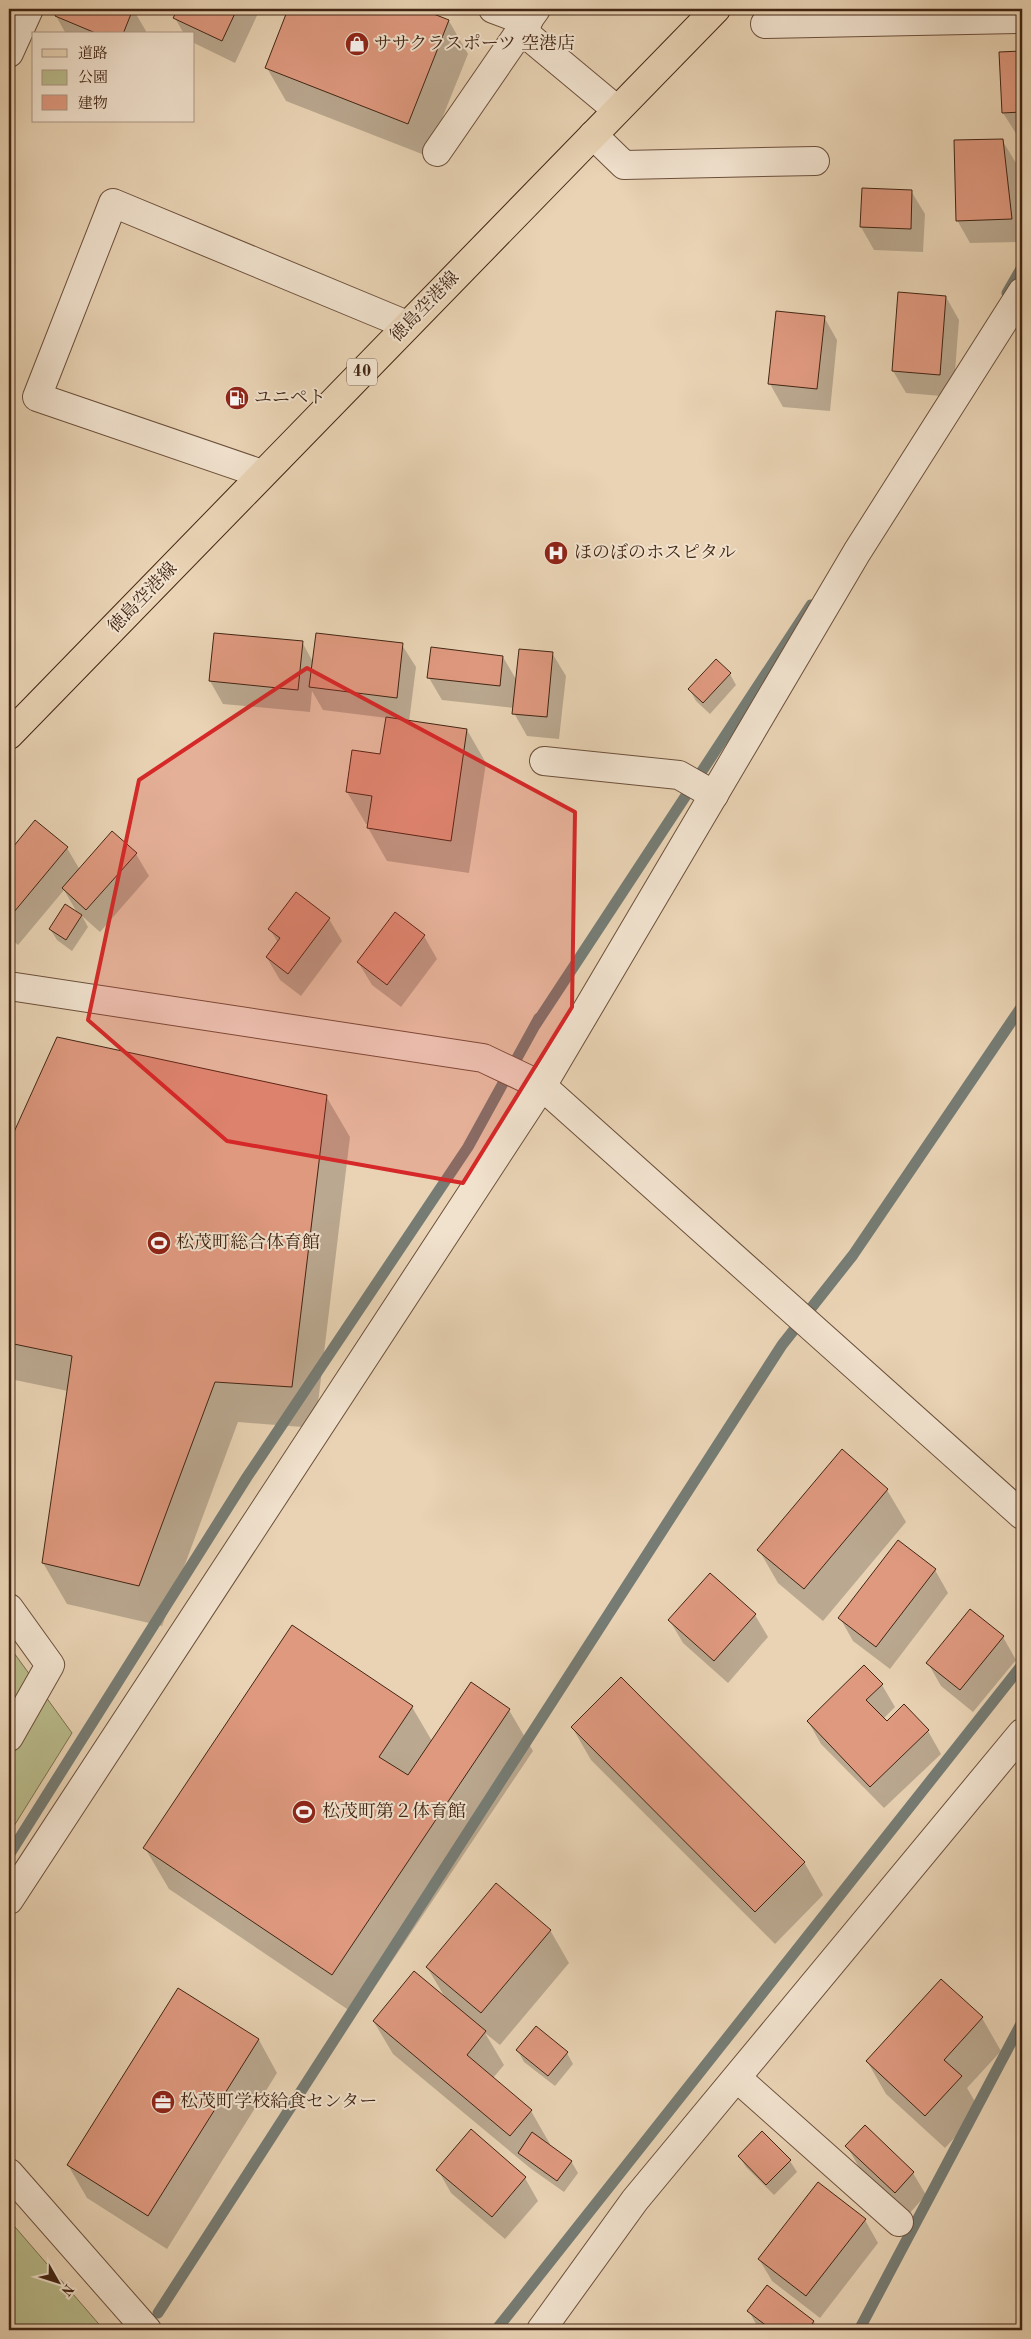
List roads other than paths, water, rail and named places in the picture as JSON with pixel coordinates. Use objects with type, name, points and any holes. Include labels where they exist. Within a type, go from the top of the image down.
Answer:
[{"type":"main road","name":"徳島空港線","points":[[9,735],[716,9]]},
{"type":"street","points":[[9,53],[29,9]]},
{"type":"street","points":[[492,9],[528,20],[617,110]]},
{"type":"street","points":[[765,24],[1022,19]]},
{"type":"street","points":[[438,152],[528,20]]},
{"type":"street","points":[[593,135],[624,165],[815,161]]},
{"type":"street","points":[[262,474],[37,397],[113,203],[408,325]]},
{"type":"street","points":[[9,1900],[542,1086],[857,552],[1022,292]]},
{"type":"street","points":[[544,761],[679,775],[714,795]]},
{"type":"street","points":[[9,986],[483,1058],[542,1086],[1022,1514]]},
{"type":"street","points":[[9,1608],[50,1666],[9,1737]]},
{"type":"street","points":[[541,2330],[635,2200],[1022,1733]]},
{"type":"street","points":[[737,2078],[899,2222]]},
{"type":"street","points":[[9,2173],[147,2330]]},
{"type":"waterway","points":[[1007,293],[1022,267]]},
{"type":"waterway","points":[[536,1024],[811,605]]},
{"type":"waterway","points":[[158,2313],[782,1345],[853,1255],[1022,1006]]},
{"type":"waterway","points":[[9,1855],[247,1477],[468,1147],[539,1018]]},
{"type":"waterway","points":[[496,2330],[1022,1665]]},
{"type":"waterway","points":[[859,2330],[1022,2022]]},
{"type":"place","name":"ササクラスポーツ 空港店","points":[[357,44]]},
{"type":"place","name":"ユニペト","points":[[237,398]]},
{"type":"place","name":"ほのぼのホスピタル","points":[[556,553]]},
{"type":"place","name":"松茂町総合体育館","points":[[159,1243]]},
{"type":"place","name":"松茂町第２体育館","points":[[304,1812]]},
{"type":"place","name":"松茂町学校給食センター","points":[[163,2102]]}]
